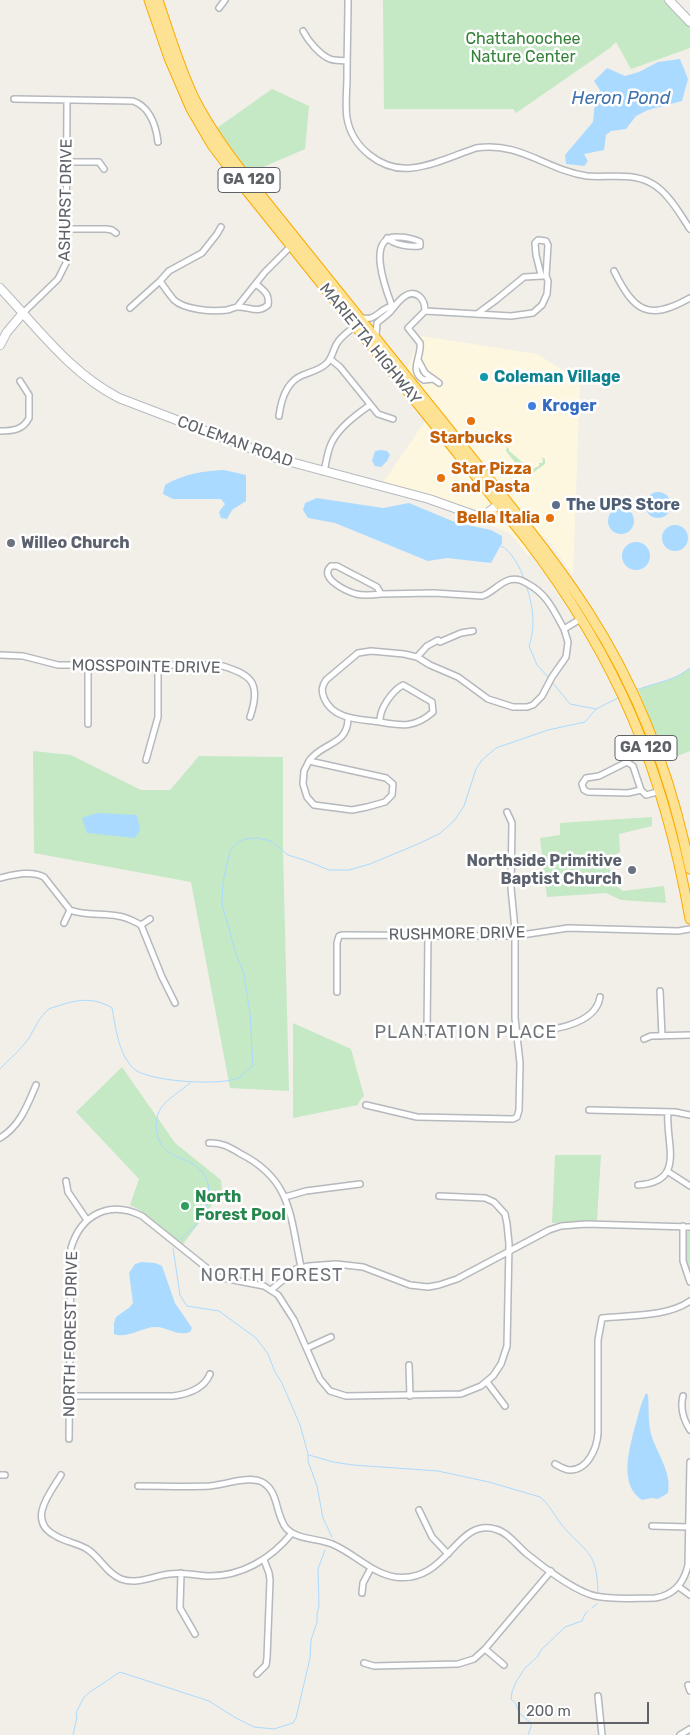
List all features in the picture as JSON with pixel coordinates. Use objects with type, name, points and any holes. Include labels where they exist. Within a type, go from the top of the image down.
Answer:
[{"type":"highway","name":"MARIETTA HIGHWAY","points":[[149,0],[180,88],[205,134],[228,167],[488,492],[502,502],[511,521],[585,616]]},
{"type":"highway","name":"MARIETTA HIGHWAY","points":[[158,0],[188,85],[214,132],[237,165],[376,338],[502,502],[552,559],[618,674],[632,703]]},
{"type":"highway","points":[[488,492],[491,504],[486,514],[511,521]]},
{"type":"highway","name":"GA 120","points":[[632,703],[661,791],[681,834],[690,919]]},
{"type":"highway","name":"GA 120","points":[[632,703],[661,765],[690,870]]},
{"type":"street","points":[[220,8],[225,0]]},
{"type":"street","points":[[348,0],[346,110],[350,127],[356,140],[373,157],[397,167],[412,168],[476,148],[506,147],[577,174],[626,176],[650,182],[665,194],[688,221],[690,229]]},
{"type":"street","points":[[669,0],[690,22]]},
{"type":"street","points":[[303,31],[326,57],[334,60],[347,60]]},
{"type":"street","points":[[14,99],[67,101],[127,100],[140,104],[145,108],[156,131],[158,142]]},
{"type":"street","name":"ASHURST DRIVE","points":[[23,313],[55,283],[64,269],[67,228],[67,101]]},
{"type":"street","points":[[67,162],[99,162],[104,168]]},
{"type":"street","points":[[130,308],[160,281],[168,271],[202,253],[214,239],[220,227]]},
{"type":"street","points":[[67,228],[106,228],[116,233]]},
{"type":"street","points":[[376,338],[377,322],[390,311],[392,306],[382,276],[381,246],[387,238],[399,237],[420,241],[420,246],[412,247],[393,242],[387,238]]},
{"type":"street","points":[[425,311],[511,316],[534,313],[542,305],[547,294],[548,281],[544,276],[535,245],[541,239],[546,241],[548,245],[544,276]]},
{"type":"street","points":[[237,307],[274,262],[291,246]]},
{"type":"street","points":[[614,271],[629,297],[639,306],[646,309],[664,310],[690,298]]},
{"type":"street","points":[[476,314],[524,277],[544,276]]},
{"type":"street","points":[[160,281],[175,300],[186,307],[227,310],[237,307],[258,310],[268,305],[269,298],[267,294],[256,284]]},
{"type":"street","name":"COLEMAN ROAD","points":[[0,288],[77,370],[108,392],[251,450],[324,472],[428,498],[477,516],[486,514]]},
{"type":"street","points":[[358,316],[365,319],[372,318],[405,296],[415,294],[421,298],[425,304],[425,311],[408,328],[420,343],[421,350],[415,367],[418,375],[424,380],[433,379],[440,383]]},
{"type":"street","points":[[0,345],[7,332],[23,313]]},
{"type":"street","points":[[279,416],[280,406],[286,391],[293,381],[319,370],[330,359],[336,343],[355,326]]},
{"type":"street","points":[[330,359],[340,367],[378,414],[393,419]]},
{"type":"street","points":[[0,431],[20,429],[29,418],[29,395],[20,381]]},
{"type":"street","points":[[324,472],[333,440],[355,415],[370,405]]},
{"type":"street","points":[[486,514],[502,502]]},
{"type":"street","points":[[380,722],[381,711],[394,691],[403,685],[432,702],[433,712],[427,717],[407,726],[348,718],[340,714],[325,701],[321,691],[322,685],[336,670],[358,653],[365,651],[417,657],[458,677],[488,700],[513,707],[527,707],[538,701],[542,696],[566,657],[568,642],[564,629],[545,596],[539,590],[520,580],[510,579],[482,596],[434,593],[362,595],[352,592],[329,579],[327,570],[331,566],[337,566],[377,588],[381,594]]},
{"type":"street","points":[[564,629],[585,616]]},
{"type":"street","points":[[417,657],[426,646],[438,640],[440,642],[473,630]]},
{"type":"street","name":"MOSSPOINTE DRIVE","points":[[0,655],[23,656],[58,665],[158,667],[219,665],[241,671],[252,684],[256,699],[250,716]]},
{"type":"street","points":[[88,666],[88,724]]},
{"type":"street","points":[[146,760],[158,717],[158,667]]},
{"type":"street","points":[[309,761],[386,778],[393,784],[392,794],[385,802],[352,810],[314,805],[307,797],[303,784],[304,771],[309,761],[317,752],[338,741],[346,731],[348,718]]},
{"type":"street","points":[[641,790],[628,793],[588,792],[584,790],[582,784],[586,778],[600,776],[627,762],[633,766],[641,790],[646,796],[661,791]]},
{"type":"street","points":[[366,1105],[423,1118],[513,1119],[517,1117],[519,1110],[520,1063],[516,1033],[515,936],[511,888],[512,823],[506,812]]},
{"type":"street","points":[[0,878],[19,874],[40,875],[48,882],[70,910],[78,913],[129,918],[141,925],[175,1004]]},
{"type":"street","points":[[64,923],[70,910]]},
{"type":"street","points":[[141,925],[150,918]]},
{"type":"street","name":"RUSHMORE DRIVE","points":[[337,992],[339,936],[346,934],[515,936],[568,928],[678,931],[690,929]]},
{"type":"street","points":[[427,1032],[428,935]]},
{"type":"street","points":[[660,991],[662,1036]]},
{"type":"street","points":[[516,1033],[552,1029],[573,1024],[587,1016],[596,1007],[600,997]]},
{"type":"street","points":[[644,1039],[651,1036],[690,1035]]},
{"type":"street","points":[[0,1138],[17,1124],[36,1085]]},
{"type":"street","points":[[588,1110],[668,1112],[690,1115]]},
{"type":"street","points":[[638,1185],[656,1182],[667,1171],[671,1158],[667,1129],[668,1112]]},
{"type":"street","points":[[209,1142],[222,1144],[258,1163],[273,1177],[285,1197],[301,1267]]},
{"type":"street","points":[[667,1171],[690,1186]]},
{"type":"street","points":[[66,1181],[68,1192],[87,1220],[100,1212],[110,1210],[123,1209],[136,1213],[147,1219],[218,1277],[256,1284],[272,1290],[278,1295],[289,1311],[320,1379],[327,1388],[335,1393],[354,1396],[461,1394],[475,1390],[487,1382],[499,1369],[504,1358],[509,1253],[506,1219],[503,1210],[491,1200],[479,1197],[439,1196]]},
{"type":"street","points":[[285,1197],[306,1191],[360,1184]]},
{"type":"street","name":"NORTH FOREST DRIVE","points":[[69,1439],[70,1254],[76,1235],[87,1220]]},
{"type":"street","points":[[272,1290],[292,1271],[301,1267],[336,1264],[352,1264],[404,1283],[428,1287],[452,1281],[555,1228],[567,1225],[690,1227]]},
{"type":"street","points":[[683,1226],[683,1261],[690,1282]]},
{"type":"street","points":[[555,1464],[567,1470],[579,1468],[590,1458],[596,1445],[598,1433],[598,1340],[602,1318],[668,1311],[690,1301]]},
{"type":"street","points":[[307,1348],[331,1337]]},
{"type":"street","points":[[409,1365],[410,1396]]},
{"type":"street","points":[[70,1396],[179,1395],[205,1384],[210,1374]]},
{"type":"street","points":[[487,1382],[505,1406]]},
{"type":"street","points":[[683,1396],[681,1403],[683,1415],[690,1430]]},
{"type":"street","points":[[138,1486],[203,1486],[247,1480],[261,1481],[273,1494],[282,1522],[292,1533],[333,1544],[371,1568],[394,1576],[413,1576],[434,1568],[471,1532],[482,1528],[492,1528],[505,1534],[530,1557],[577,1588],[590,1594],[601,1597],[659,1597],[670,1593],[679,1586],[685,1578],[688,1565],[690,1462]]},
{"type":"street","points":[[61,1475],[44,1501],[42,1509],[43,1523],[54,1536],[88,1549],[111,1573],[122,1580],[137,1581],[167,1574],[226,1575],[246,1569],[264,1560],[292,1533]]},
{"type":"street","points":[[419,1510],[432,1537],[448,1554]]},
{"type":"street","points":[[652,1526],[689,1527]]},
{"type":"street","points":[[257,1674],[266,1665],[267,1658],[270,1580],[264,1560]]},
{"type":"street","points":[[362,1593],[363,1583],[371,1568]]},
{"type":"street","points":[[364,1663],[374,1666],[458,1664],[474,1659],[485,1649],[551,1571]]},
{"type":"street","points":[[180,1574],[180,1608],[195,1634]]},
{"type":"street","points":[[679,1586],[690,1595]]},
{"type":"street","points":[[485,1649],[504,1665]]},
{"type":"street","points":[[598,1696],[602,1735]]},
{"type":"street","points":[[680,1735],[690,1729]]},
{"type":"shaded area","points":[[421,336],[537,354],[580,381],[573,575],[546,537],[528,556],[510,533],[465,514],[380,487],[426,420],[400,385]]},
{"type":"green space","name":"Chattahoochee Nature Center","points":[[383,0],[672,0],[690,19],[690,48],[631,69],[616,42],[516,113],[513,109],[384,109]]},
{"type":"green space","points":[[272,89],[309,106],[305,149],[249,173],[217,128]]},
{"type":"green space","points":[[507,447],[509,451],[528,467],[531,465],[532,469],[539,466],[539,463],[542,463],[541,457],[545,459],[545,464],[530,475],[525,475],[506,451]]},
{"type":"green space","points":[[690,668],[690,751],[665,761],[638,689],[674,678]]},
{"type":"green space","points":[[33,751],[71,755],[141,790],[170,790],[199,756],[283,757],[283,852],[289,1091],[230,1088],[191,882],[34,853]]},
{"type":"green space","points":[[652,817],[652,826],[619,834],[620,852],[609,859],[612,883],[623,891],[664,886],[666,903],[621,900],[606,893],[547,897],[540,838],[560,835],[560,823]]},
{"type":"green space","points":[[293,1023],[351,1049],[364,1096],[358,1105],[293,1118]]},
{"type":"green space","points":[[122,1067],[175,1143],[221,1180],[222,1192],[183,1244],[140,1210],[130,1205],[139,1179],[76,1112]]},
{"type":"green space","points":[[555,1155],[601,1155],[597,1220],[552,1223]]},
{"type":"green space","points":[[690,1230],[690,1275],[686,1260],[686,1234]]},
{"type":"water","name":"Heron Pond","points":[[680,59],[688,79],[682,101],[648,110],[636,116],[626,129],[611,131],[606,135],[604,150],[584,154],[588,161],[584,166],[566,164],[565,155],[593,122],[595,101],[600,90],[594,81],[607,68],[625,76],[639,72],[658,62]]},
{"type":"water","points":[[375,451],[387,451],[390,455],[381,467],[375,466],[372,461]]},
{"type":"water","points":[[224,470],[246,475],[246,501],[232,510],[227,519],[221,518],[219,512],[225,504],[221,499],[173,499],[163,494],[165,485],[179,478],[201,472]]},
{"type":"water","points":[[658,492],[667,496],[671,505],[667,514],[658,518],[649,514],[645,505],[649,496]]},
{"type":"water","points":[[317,498],[383,508],[409,503],[457,523],[491,530],[502,536],[502,543],[491,563],[447,558],[428,561],[335,523],[308,518],[303,510],[305,503]]},
{"type":"water","points":[[621,508],[630,512],[634,521],[630,530],[621,534],[612,530],[608,521],[612,512]]},
{"type":"water","points":[[675,525],[684,529],[688,538],[684,547],[675,551],[666,547],[662,538],[666,529]]},
{"type":"water","points":[[636,542],[646,546],[650,556],[646,566],[636,570],[626,566],[622,556],[626,546]]},
{"type":"water","points":[[97,813],[137,815],[140,830],[135,838],[87,833],[82,818]]},
{"type":"water","points":[[142,1262],[155,1263],[162,1266],[175,1303],[192,1328],[190,1332],[181,1333],[154,1327],[129,1334],[114,1334],[116,1317],[133,1303],[129,1273],[135,1264]]},
{"type":"water","points":[[646,1393],[648,1395],[651,1434],[666,1470],[669,1485],[668,1493],[658,1499],[642,1500],[630,1486],[627,1467],[634,1430]]},
{"type":"waterway","points":[[501,546],[512,556],[524,579]]},
{"type":"waterway","points":[[526,585],[533,616],[529,646],[537,665],[549,678]]},
{"type":"waterway","points":[[636,690],[671,679],[690,668]]},
{"type":"waterway","points":[[552,682],[570,704],[596,709]]},
{"type":"waterway","points":[[0,1069],[26,1042],[40,1019],[49,1009],[70,1002],[88,1000],[100,1002],[112,1008],[118,1040],[124,1055],[133,1068],[141,1073],[152,1077],[201,1082],[216,1082],[240,1077],[253,1066],[250,1014],[244,974],[236,954],[222,904],[223,882],[230,851],[237,843],[245,839],[257,838],[271,841],[288,855],[329,870],[349,870],[370,864],[439,834],[454,821],[464,806],[476,769],[482,760],[496,748],[548,730],[585,722],[596,709],[618,698]]},
{"type":"waterway","points":[[180,1240],[202,1217],[208,1201],[208,1184],[200,1170],[193,1164],[169,1152],[162,1146],[157,1136],[156,1124],[158,1113],[164,1104],[190,1083]]},
{"type":"waterway","points":[[173,1248],[180,1295],[187,1306],[219,1311],[256,1338],[268,1354],[300,1425],[308,1454],[308,1461],[317,1486],[323,1518],[332,1537]]},
{"type":"waterway","points":[[309,1455],[333,1462],[353,1465],[438,1471],[489,1482],[540,1497],[549,1506],[561,1524],[588,1553],[595,1568],[598,1593]]},
{"type":"waterway","points":[[73,1735],[77,1717],[76,1713],[84,1697],[120,1672],[209,1701],[254,1727],[274,1729],[293,1723],[296,1718],[310,1658],[311,1640],[317,1622],[319,1606],[318,1569],[325,1550]]},
{"type":"waterway","points":[[592,1608],[597,1604]]},
{"type":"waterway","points":[[528,1735],[531,1723],[519,1713],[516,1704],[511,1699],[516,1682],[525,1668],[538,1656],[541,1650],[565,1627],[582,1621],[588,1611]]},
{"type":"place","name":"Coleman Village","points":[[484,377]]},
{"type":"place","name":"Kroger","points":[[532,406]]},
{"type":"place","name":"Starbucks","points":[[471,421]]},
{"type":"place","name":"Star Pizza and Pasta","points":[[441,478]]},
{"type":"place","name":"The UPS Store","points":[[556,505]]},
{"type":"place","name":"Bella Italia","points":[[550,518]]},
{"type":"place","name":"Willeo Church","points":[[11,543]]},
{"type":"place","name":"Northside Primitive Baptist Church","points":[[632,870]]},
{"type":"place","name":"North Forest Pool","points":[[185,1206]]},
{"type":"district","name":"PLANTATION PLACE","points":[[466,1033]]},
{"type":"district","name":"NORTH FOREST","points":[[272,1276]]}]
